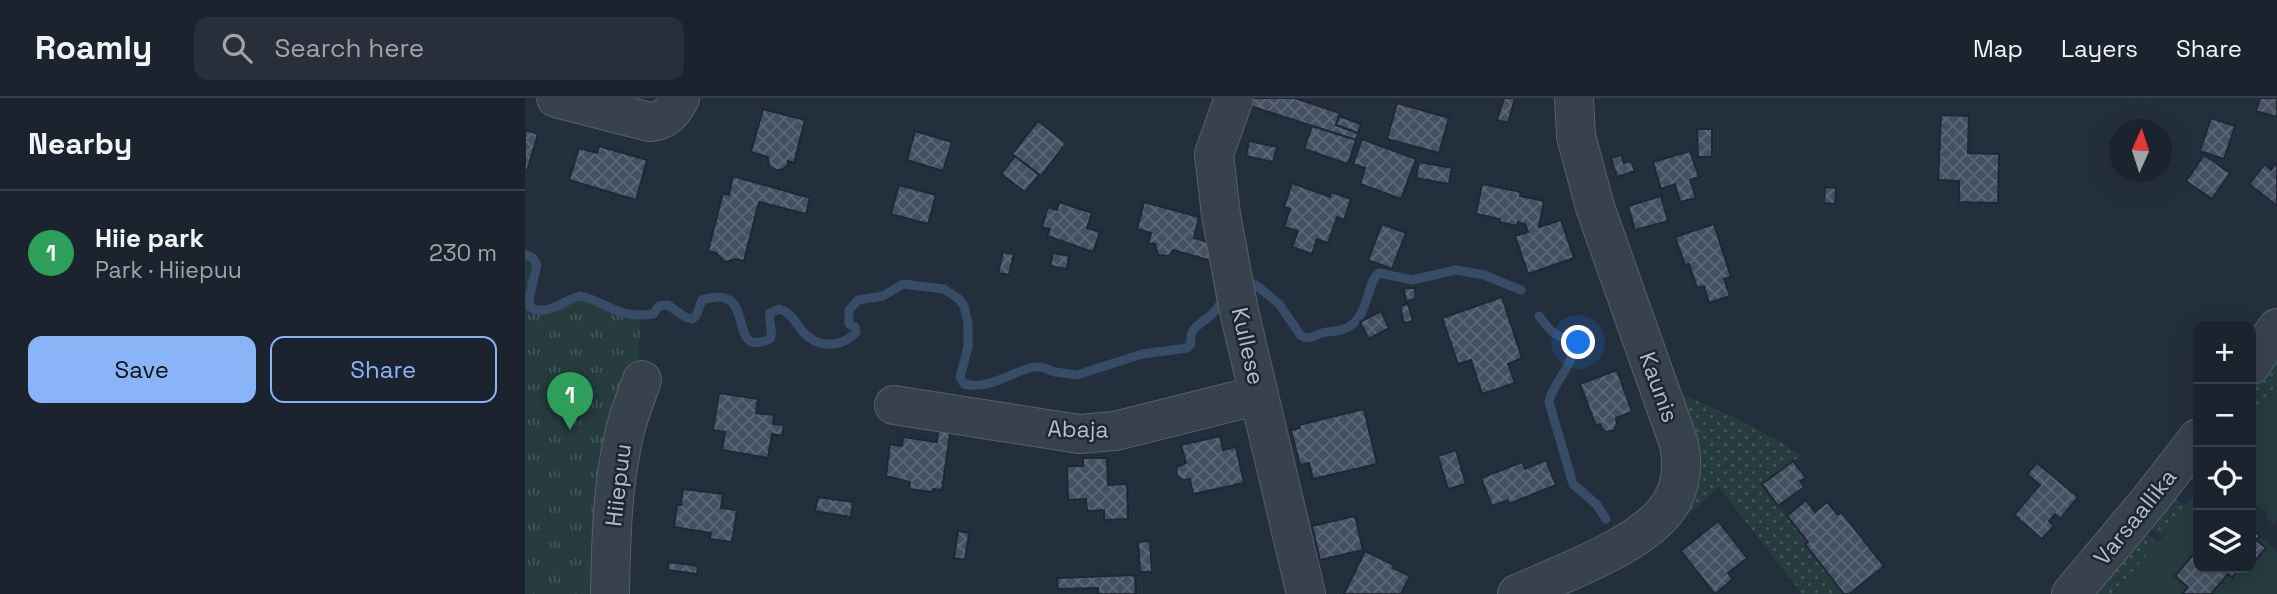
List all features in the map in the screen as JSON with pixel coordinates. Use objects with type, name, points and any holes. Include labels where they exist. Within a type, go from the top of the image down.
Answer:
[{"type":"street","points":[[556,98],[642,121],[665,118],[680,98]]},
{"type":"street","name":"Kullese","points":[[1234,98],[1216,146],[1214,163],[1239,311],[1306,594]]},
{"type":"street","name":"Kaunis","points":[[1517,594],[1615,550],[1649,526],[1667,509],[1682,472],[1679,444],[1595,207],[1576,136],[1574,98]]},
{"type":"street","points":[[2256,358],[2277,328]]},
{"type":"street","name":"Hiiepuu","points":[[610,594],[614,497],[625,429],[642,380]]},
{"type":"street","name":"Abaja","points":[[894,405],[1079,434],[1127,428],[1259,395]]},
{"type":"street","name":"Varsaallika","points":[[2071,594],[2193,444]]},
{"type":"green space","points":[[525,254],[533,258],[537,265],[529,299],[530,307],[536,310],[549,309],[581,296],[620,313],[641,315],[637,377],[600,594],[525,594]]},
{"type":"green space","points":[[2277,344],[2277,386],[2256,415],[2256,384],[2256,375]]},
{"type":"green space","points":[[2277,386],[2277,519],[2273,523],[2265,518],[2268,513],[2256,505],[2256,415]]},
{"type":"green space","points":[[1680,393],[1739,420],[1786,445],[1800,456],[1762,484],[1808,542],[1805,545],[1844,594],[1802,594],[1719,487],[1683,519]]},
{"type":"green space","points":[[2193,495],[2193,555],[2175,576],[2188,587],[2182,594],[2113,594],[2163,536]]},
{"type":"green space","points":[[2171,496],[2185,506],[2162,537],[2144,523]]},
{"type":"green space","points":[[2140,527],[2158,542],[2113,594],[2082,594]]},
{"type":"green space","points":[[2260,536],[2277,552],[2277,594],[2211,594],[2228,574],[2232,577],[2236,573],[2256,573],[2256,561],[2266,548],[2256,540]]},
{"type":"building","points":[[1249,98],[1295,98],[1340,113],[1336,125],[1358,133],[1356,140],[1247,105]]},
{"type":"building","points":[[1504,98],[1515,98],[1508,123],[1497,120]]},
{"type":"building","points":[[2260,98],[2277,98],[2277,117],[2256,111]]},
{"type":"building","points":[[1397,103],[1449,118],[1439,153],[1387,139]]},
{"type":"building","points":[[763,109],[805,120],[794,163],[788,161],[787,166],[781,170],[769,166],[768,157],[751,152]]},
{"type":"building","points":[[1941,115],[1969,116],[1968,153],[1999,154],[1998,203],[1959,202],[1959,181],[1938,180]]},
{"type":"building","points":[[1339,116],[1361,124],[1358,133],[1336,125]]},
{"type":"building","points":[[2211,118],[2235,126],[2224,159],[2200,151]]},
{"type":"building","points":[[1038,121],[1066,143],[1041,176],[1012,154]]},
{"type":"building","points":[[1312,126],[1356,140],[1348,164],[1304,149]]},
{"type":"building","points":[[1697,129],[1712,129],[1712,157],[1698,157]]},
{"type":"building","points":[[525,130],[538,134],[527,171],[525,171]]},
{"type":"building","points":[[915,131],[952,142],[943,171],[907,160]]},
{"type":"building","points":[[1362,139],[1416,159],[1401,199],[1360,184],[1365,168],[1353,164]]},
{"type":"building","points":[[1249,141],[1277,147],[1273,162],[1246,156]]},
{"type":"building","points":[[599,146],[647,160],[636,200],[569,180],[579,148],[597,153]]},
{"type":"building","points":[[1690,151],[1699,177],[1690,180],[1696,198],[1680,202],[1675,184],[1661,189],[1653,162]]},
{"type":"building","points":[[1621,155],[1624,163],[1631,161],[1635,171],[1617,177],[1611,158]]},
{"type":"building","points":[[2204,155],[2230,173],[2212,199],[2186,181]]},
{"type":"building","points":[[1015,156],[1039,175],[1025,192],[1001,174]]},
{"type":"building","points":[[1419,162],[1452,168],[1449,184],[1416,178]]},
{"type":"building","points":[[2277,162],[2277,206],[2249,184],[2265,164],[2271,170]]},
{"type":"building","points":[[733,176],[810,198],[806,214],[759,202],[744,261],[736,259],[725,262],[716,253],[708,251],[723,193],[729,195]]},
{"type":"building","points":[[1292,183],[1330,197],[1331,192],[1351,199],[1344,220],[1337,217],[1328,243],[1317,239],[1312,254],[1292,247],[1298,231],[1284,227],[1290,209],[1284,207]]},
{"type":"building","points":[[1482,184],[1521,192],[1520,196],[1544,201],[1539,227],[1561,220],[1574,258],[1528,274],[1515,236],[1528,232],[1525,224],[1518,222],[1517,226],[1476,214]]},
{"type":"building","points":[[899,185],[936,195],[928,224],[891,214]]},
{"type":"building","points":[[1825,187],[1836,188],[1835,204],[1824,203]]},
{"type":"building","points":[[1661,196],[1668,221],[1635,230],[1628,206]]},
{"type":"building","points":[[1059,202],[1092,213],[1087,228],[1100,232],[1093,252],[1047,236],[1050,229],[1042,227],[1048,207],[1057,210]]},
{"type":"building","points":[[1144,202],[1199,217],[1194,238],[1211,243],[1215,262],[1173,250],[1169,256],[1158,255],[1155,244],[1148,243],[1151,233],[1137,229]]},
{"type":"building","points":[[1382,224],[1406,233],[1392,269],[1368,260]]},
{"type":"building","points":[[1714,224],[1731,277],[1724,279],[1730,296],[1709,303],[1704,286],[1697,288],[1689,264],[1685,265],[1675,237]]},
{"type":"building","points":[[1003,252],[1014,254],[1009,275],[998,273]]},
{"type":"building","points":[[1053,253],[1069,256],[1067,269],[1050,266]]},
{"type":"building","points":[[1404,288],[1415,288],[1416,298],[1406,302]]},
{"type":"building","points":[[1502,297],[1522,358],[1508,364],[1515,383],[1482,394],[1471,360],[1458,364],[1442,318]]},
{"type":"building","points":[[1408,304],[1413,321],[1404,323],[1400,306]]},
{"type":"building","points":[[1381,311],[1389,328],[1369,339],[1360,322]]},
{"type":"building","points":[[1617,370],[1632,412],[1616,418],[1614,430],[1607,432],[1600,424],[1596,426],[1580,384]]},
{"type":"building","points":[[719,393],[758,399],[756,413],[774,415],[773,424],[784,425],[782,436],[772,434],[768,458],[722,450],[725,432],[713,430]]},
{"type":"building","points":[[1364,409],[1377,464],[1313,479],[1309,463],[1300,465],[1291,430],[1300,428],[1299,425]]},
{"type":"building","points":[[939,425],[951,427],[942,490],[933,489],[932,492],[909,489],[910,482],[886,476],[890,444],[902,446],[903,437],[937,442]]},
{"type":"building","points":[[1220,436],[1223,450],[1236,447],[1244,483],[1193,494],[1190,479],[1183,480],[1176,475],[1177,467],[1186,463],[1181,445]]},
{"type":"building","points":[[1456,450],[1466,484],[1448,489],[1438,456]]},
{"type":"building","points":[[1083,458],[1107,458],[1108,485],[1127,484],[1128,519],[1104,520],[1104,510],[1087,511],[1086,499],[1068,500],[1067,466],[1083,466]]},
{"type":"building","points":[[1546,460],[1556,485],[1509,504],[1508,500],[1492,506],[1481,478],[1522,462],[1525,469]]},
{"type":"building","points":[[1793,461],[1806,478],[1800,481],[1804,487],[1778,506],[1762,484]]},
{"type":"building","points":[[2037,463],[2078,497],[2060,519],[2055,514],[2049,521],[2054,526],[2042,539],[2014,515],[2040,485],[2027,474]]},
{"type":"building","points":[[683,489],[723,494],[721,508],[737,510],[732,542],[710,539],[711,533],[674,527],[677,505],[681,505]]},
{"type":"building","points":[[818,497],[853,502],[851,517],[815,511]]},
{"type":"building","points":[[1806,500],[1815,512],[1827,502],[1838,515],[1841,512],[1884,566],[1849,594],[1844,594],[1787,516]]},
{"type":"building","points":[[1355,516],[1363,550],[1320,560],[1312,526]]},
{"type":"building","points":[[1718,521],[1747,558],[1728,573],[1733,579],[1715,594],[1681,551]]},
{"type":"building","points":[[958,531],[969,533],[965,560],[954,558]]},
{"type":"building","points":[[2256,540],[2266,548],[2256,560]]},
{"type":"building","points":[[1150,541],[1152,572],[1140,572],[1138,542]]},
{"type":"building","points":[[1365,551],[1410,576],[1401,594],[1344,594]]},
{"type":"building","points":[[2193,555],[2193,573],[2236,573],[2232,577],[2228,574],[2211,594],[2182,594],[2188,587],[2175,576]]},
{"type":"building","points":[[669,562],[698,566],[697,574],[668,570]]},
{"type":"building","points":[[1135,575],[1136,594],[1098,594],[1098,588],[1058,589],[1057,578]]},
{"type":"waterway","points":[[525,254],[533,258],[537,265],[529,299],[530,307],[536,310],[549,309],[581,296],[622,313],[631,314],[653,314],[659,306],[668,305],[692,319],[696,316],[702,300],[720,297],[731,301],[737,310],[743,331],[748,339],[756,343],[770,339],[770,313],[779,309],[790,315],[808,337],[822,343],[836,344],[856,332],[855,327],[849,324],[849,310],[858,300],[883,296],[903,284],[944,289],[964,306],[968,323],[968,347],[960,377],[964,384],[973,385],[991,383],[1033,367],[1077,375],[1142,354],[1187,348],[1191,344],[1193,330],[1222,302]]},
{"type":"waterway","points":[[1253,285],[1279,304],[1301,336],[1306,338],[1341,330],[1359,318],[1379,273],[1412,280],[1456,270],[1484,275],[1521,290]]},
{"type":"waterway","points":[[1539,316],[1572,348],[1569,363],[1549,402],[1573,484],[1597,505],[1606,519]]},
{"type":"place","name":"Hiie park","points":[[570,430]]}]
